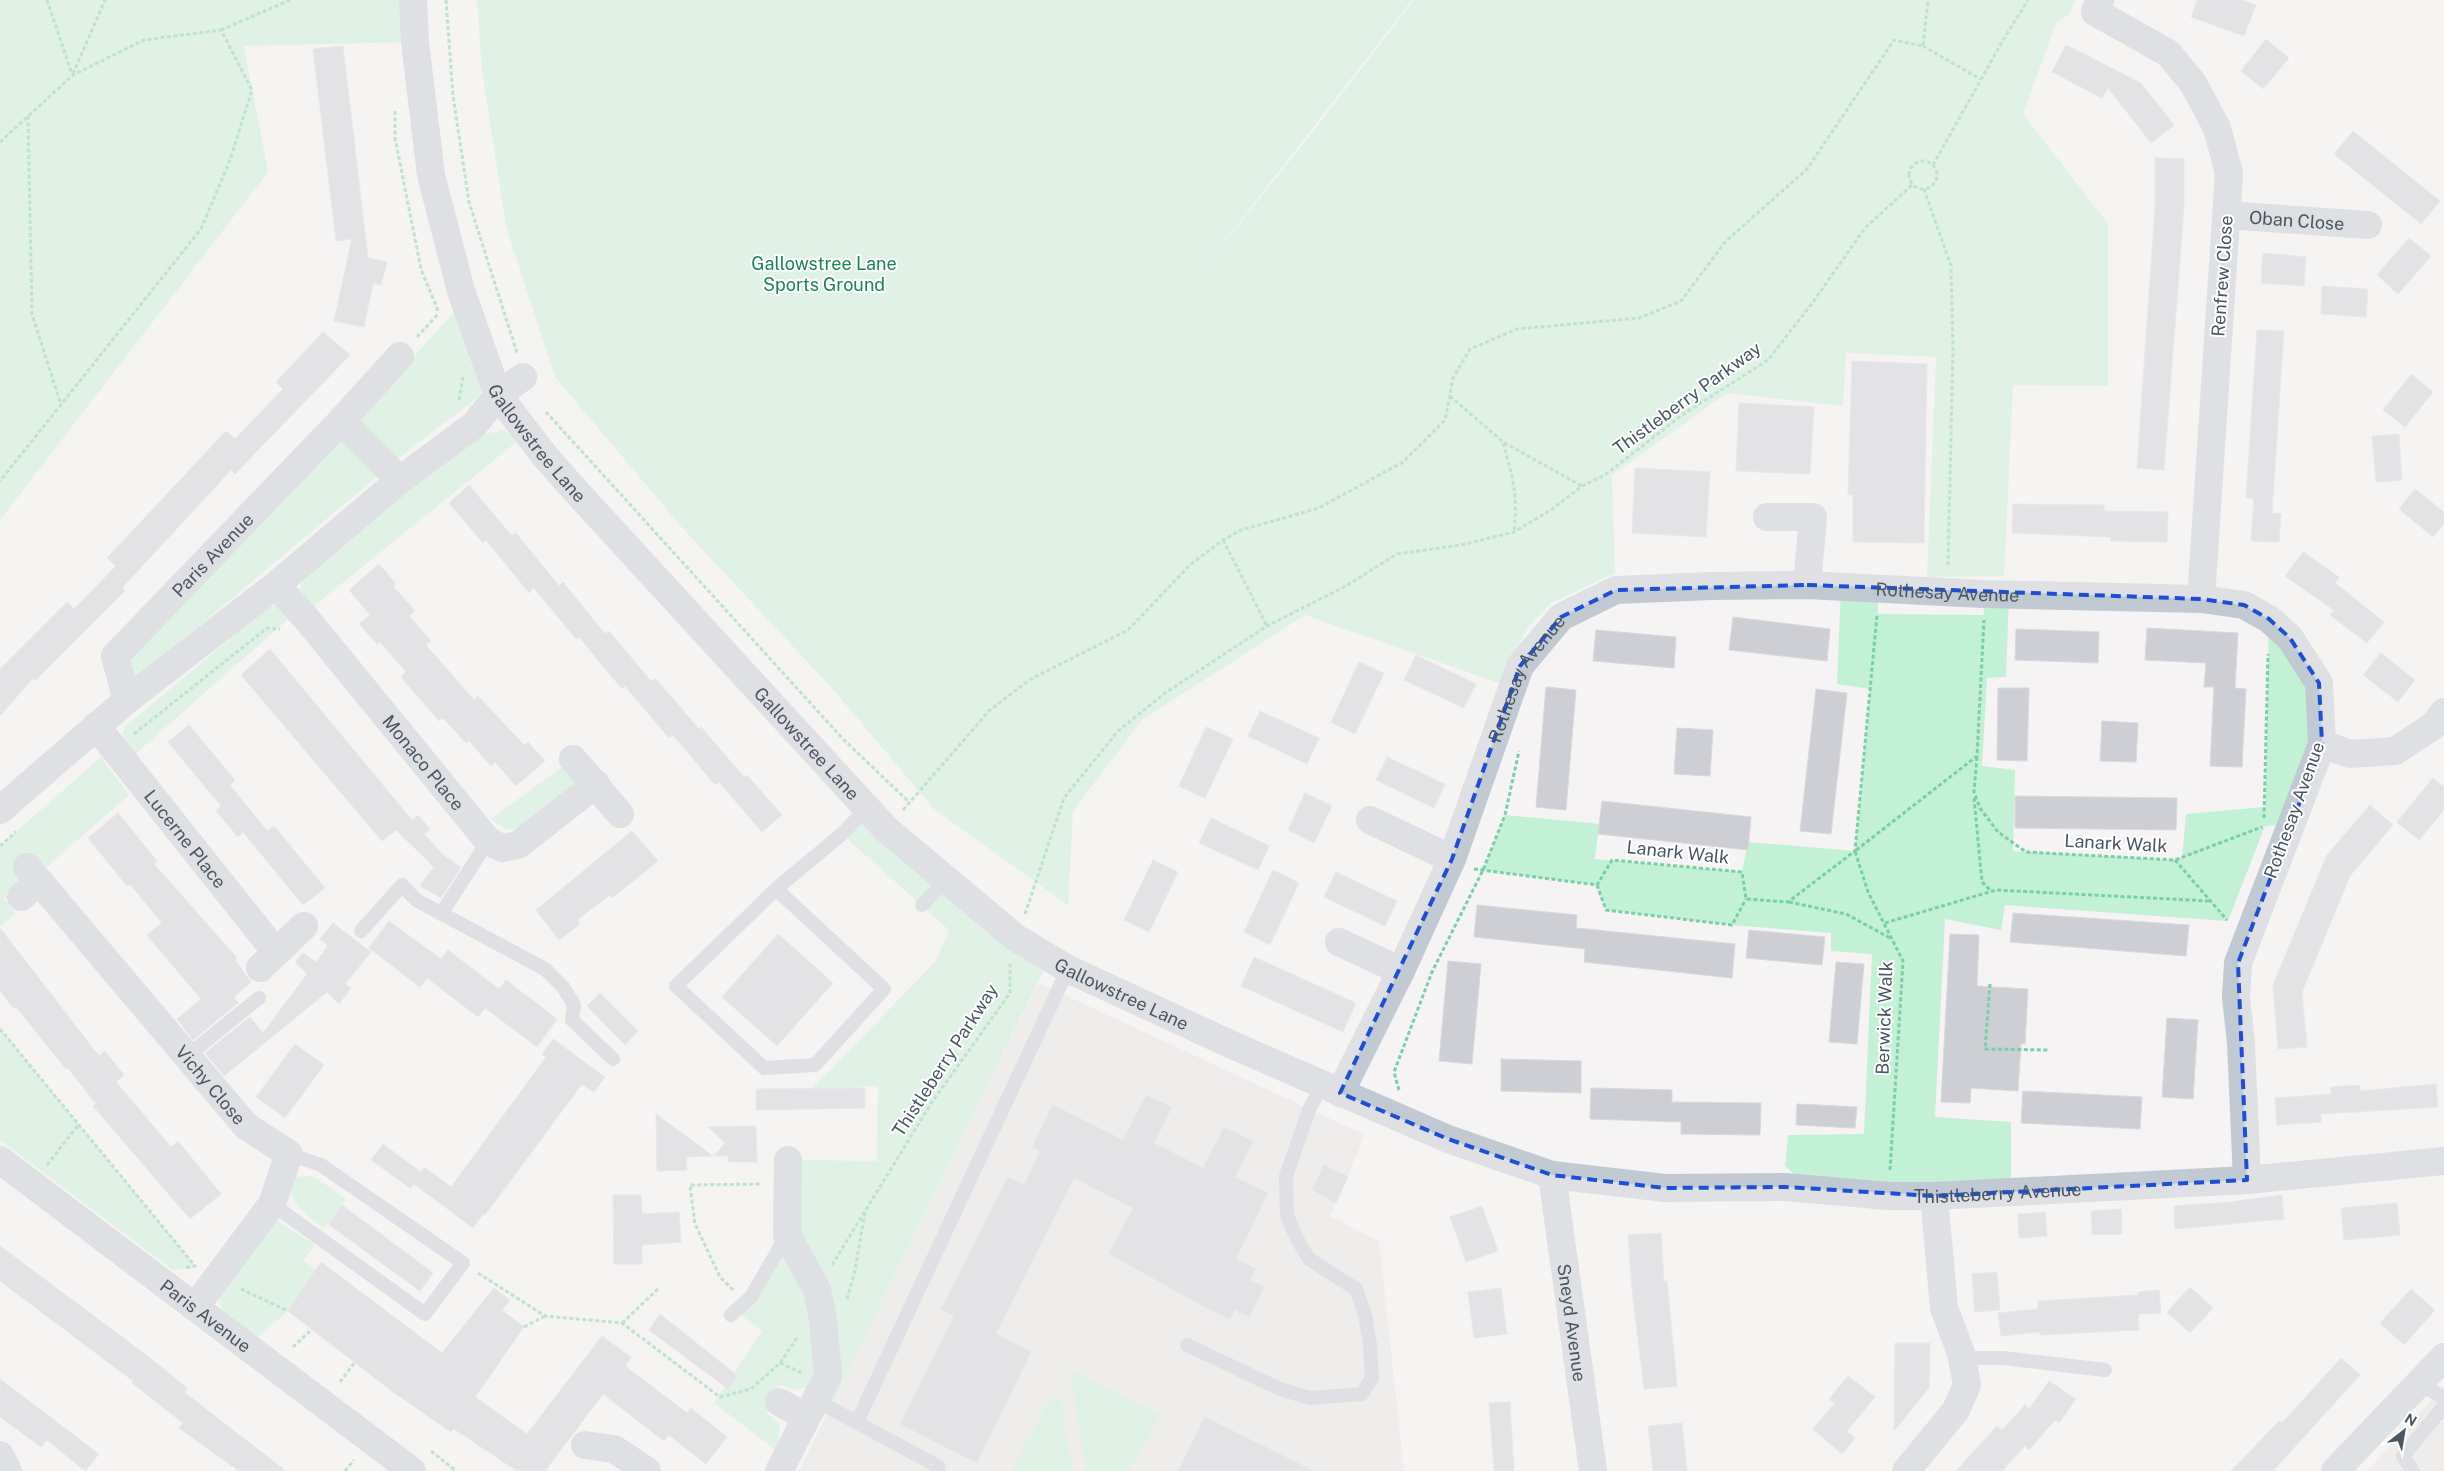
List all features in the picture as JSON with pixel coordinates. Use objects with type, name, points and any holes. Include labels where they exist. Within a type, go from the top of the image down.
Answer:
[{"type":"street","name":"Gallowstree Lane","points":[[414,0],[415,42],[431,175],[461,291],[498,395],[573,488],[886,829],[1016,938],[1068,969],[1331,1089],[1448,1139],[1552,1175]]},
{"type":"street","name":"Renfrew Close","points":[[2098,6],[2168,53],[2193,83],[2217,128],[2229,173],[2201,599]]},
{"type":"street","name":"Oban Close","points":[[2226,215],[2368,225]]},
{"type":"street","name":"Paris Avenue","points":[[126,700],[116,656],[341,421],[400,356]]},
{"type":"street","points":[[0,810],[126,700],[276,585],[400,480],[474,425],[498,395],[524,377]]},
{"type":"street","points":[[341,421],[400,480]]},
{"type":"street","points":[[1766,517],[1813,517],[1807,586]]},
{"type":"street","name":"Monaco Place","points":[[276,585],[305,617],[488,841]]},
{"type":"street","name":"Rothesay Avenue","points":[[1331,1089],[1401,971],[1450,862],[1520,666],[1561,617],[1616,590],[1711,586],[1807,586],[1983,594],[2201,599],[2244,605],[2269,618],[2290,638],[2319,683],[2322,744],[2238,963],[2236,997],[2241,1043],[2247,1180]]},
{"type":"street","points":[[2322,744],[2350,754],[2395,751],[2433,726],[2444,712]]},
{"type":"street","name":"Lucerne Place","points":[[96,726],[123,760],[267,960],[304,926]]},
{"type":"street","points":[[573,759],[620,814]]},
{"type":"street","points":[[488,841],[502,848],[518,845],[596,784]]},
{"type":"street","points":[[1370,820],[1450,862]]},
{"type":"street","name":"Vichy Close","points":[[29,881],[187,1056],[246,1126],[289,1154]]},
{"type":"street","points":[[1339,942],[1401,971]]},
{"type":"street","points":[[195,1307],[272,1204],[289,1154]]},
{"type":"street","name":"Paris Avenue","points":[[0,1160],[412,1471]]},
{"type":"street","name":"Thistleberry Avenue","points":[[1552,1175],[1665,1188],[1786,1187],[1888,1196],[1934,1196],[2247,1180],[2444,1161]]},
{"type":"street","points":[[779,1471],[809,1409],[828,1376],[828,1299],[787,1235],[788,1172]]},
{"type":"street","name":"Sneyd Avenue","points":[[1552,1175],[1593,1471]]},
{"type":"street","points":[[1906,1471],[1956,1410],[1967,1385],[1962,1358],[1944,1308],[1934,1196]]},
{"type":"street","points":[[2335,1471],[2444,1357]]},
{"type":"street","points":[[779,1402],[809,1409]]},
{"type":"street","points":[[585,1445],[617,1438],[647,1471]]},
{"type":"street","points":[[0,1455],[8,1471]]},
{"type":"lane","points":[[776,889],[884,989],[814,1065],[764,1068],[676,986],[776,889],[842,834],[866,808]]},
{"type":"lane","points":[[441,914],[488,841]]},
{"type":"lane","points":[[922,905],[946,880]]},
{"type":"lane","points":[[361,931],[402,885],[416,900],[545,969],[563,987],[574,1005],[572,1020],[613,1059]]},
{"type":"lane","points":[[858,1422],[1068,969]]},
{"type":"lane","points":[[187,1056],[259,998]]},
{"type":"lane","points":[[1187,1345],[1280,1389],[1310,1398],[1362,1394],[1372,1378],[1370,1344],[1365,1315],[1356,1289],[1309,1259],[1297,1239],[1287,1215],[1286,1176],[1309,1110],[1331,1089]]},
{"type":"lane","points":[[272,1204],[425,1314],[463,1263],[321,1165],[289,1154]]},
{"type":"lane","points":[[731,1315],[752,1297],[787,1235]]},
{"type":"lane","points":[[1962,1358],[2003,1358],[2104,1370]]},
{"type":"lane","points":[[2419,1383],[2444,1398]]},
{"type":"lane","points":[[2413,1471],[2403,1456],[2444,1406]]},
{"type":"lane","points":[[809,1409],[830,1408],[939,1467]]},
{"type":"path","points":[[47,0],[73,75]]},
{"type":"path","points":[[73,75],[105,0]]},
{"type":"path","points":[[0,142],[73,75],[144,40],[221,30],[290,0]]},
{"type":"path","points":[[446,0],[453,96],[469,202],[504,308],[524,377],[544,409],[636,513],[843,739],[910,802]]},
{"type":"path","points":[[1923,46],[1928,0]]},
{"type":"path","points":[[1933,166],[1922,161],[1914,164],[1910,172],[1912,184],[1924,189],[1933,185],[1937,179],[1933,166],[1980,79],[2028,0]]},
{"type":"path","points":[[0,481],[201,229],[230,160],[252,90],[221,30]]},
{"type":"path","points":[[886,829],[989,711],[1029,680],[1128,630],[1190,566],[1223,540],[1241,530],[1319,508],[1402,462],[1445,420],[1453,378],[1470,349],[1517,329],[1639,318],[1681,301],[1725,242],[1807,169],[1894,40],[1923,46],[1980,79]]},
{"type":"path","points":[[28,116],[32,314],[61,406]]},
{"type":"path","name":"Thistleberry Parkway","points":[[828,1299],[866,1209],[932,1102],[1010,993],[1010,950],[1016,938],[1064,798],[1118,731],[1164,693],[1267,626],[1346,586],[1397,554],[1461,545],[1514,532],[1551,510],[1582,486],[1604,475],[1682,415],[1768,360],[1814,302],[1865,228],[1912,184]]},
{"type":"path","points":[[1924,189],[1951,266],[1954,346],[1948,591]]},
{"type":"path","points":[[400,356],[439,312]]},
{"type":"path","points":[[1450,396],[1503,442],[1582,486]]},
{"type":"path","points":[[1503,442],[1513,478],[1517,504],[1514,532]]},
{"type":"path","points":[[1223,540],[1267,626]]},
{"type":"path","name":"Berwick Walk","points":[[1878,589],[1855,851],[1868,892],[1903,961],[1888,1196]]},
{"type":"path","points":[[1983,594],[1984,615],[1974,792],[1982,882],[1991,891]]},
{"type":"path","name":"Lanark Walk","points":[[1974,792],[1980,808],[1998,832],[2026,852],[2175,860],[2266,826],[2269,618]]},
{"type":"path","points":[[123,760],[134,733],[267,628],[282,629]]},
{"type":"path","points":[[1788,902],[1977,756]]},
{"type":"path","name":"Lanark Walk","points":[[1597,885],[1612,860],[1742,872],[1746,899]]},
{"type":"path","points":[[2175,860],[2228,921],[2249,935]]},
{"type":"path","points":[[1450,862],[1597,885],[1606,910],[1732,925],[1746,899],[1788,902],[1846,914],[1891,938]]},
{"type":"path","points":[[1885,923],[1991,891],[2209,900]]},
{"type":"path","points":[[1990,984],[1985,1049],[2048,1050]]},
{"type":"path","points":[[0,1029],[195,1266],[180,1269]]},
{"type":"path","points":[[42,1171],[78,1124]]},
{"type":"path","points":[[746,1302],[720,1277],[695,1224],[690,1185],[788,1172]]},
{"type":"path","points":[[463,1263],[545,1316],[622,1323],[720,1397],[751,1389],[780,1363],[828,1299],[854,1275],[866,1209]]},
{"type":"path","points":[[218,1278],[288,1311]]},
{"type":"path","points":[[622,1323],[658,1289]]},
{"type":"path","points":[[524,1327],[545,1316]]},
{"type":"path","points":[[293,1347],[312,1329]]},
{"type":"path","points":[[340,1382],[355,1362]]},
{"type":"highlighted area","points":[[1807,585],[2201,599],[2244,605],[2269,619],[2290,638],[2319,683],[2322,744],[2238,963],[2247,1180],[1934,1196],[1786,1187],[1665,1188],[1552,1175],[1448,1139],[1340,1093],[1452,859],[1520,666],[1561,617],[1616,590]]},
{"type":"shaded area","points":[[1039,983],[1365,1135],[1330,1216],[1379,1241],[1404,1471],[799,1471]]},
{"type":"shaded area","points":[[2444,1387],[2444,1471],[2367,1471],[2423,1409]]},
{"type":"green space","points":[[0,0],[413,0],[415,42],[244,46],[268,172],[0,520]]},
{"type":"green space","name":"Gallowstree Lane Sports Ground","points":[[477,0],[1412,0],[1189,287],[1315,129],[1414,0],[2076,0],[2069,14],[2056,23],[2023,114],[2108,224],[2108,386],[2013,385],[2004,576],[1927,577],[1936,357],[1846,353],[1843,406],[1727,393],[1612,475],[1615,573],[1551,603],[1529,626],[1499,683],[1305,615],[1142,720],[1073,811],[1068,905],[934,809],[832,688],[686,532],[555,377],[506,226],[482,70]]},
{"type":"green space","points":[[458,308],[484,384],[478,397],[396,460],[357,419]]},
{"type":"green space","points":[[503,430],[520,439],[309,610],[299,593],[303,577],[476,436]]},
{"type":"green space","points":[[341,435],[380,474],[136,679],[126,657]]},
{"type":"green space","points":[[1841,587],[1878,589],[1878,614],[1984,615],[1983,594],[2009,595],[2006,677],[1987,678],[1982,766],[2015,770],[2013,851],[2175,860],[2182,857],[2186,814],[2265,807],[2269,619],[2319,683],[2322,744],[2290,824],[2265,826],[2228,921],[2005,905],[2001,930],[1945,919],[1935,1117],[2011,1122],[2011,1192],[1811,1190],[1785,1166],[1788,1135],[1864,1134],[1872,954],[1831,951],[1831,933],[1732,925],[1606,910],[1597,885],[1483,870],[1505,815],[1599,824],[1595,859],[1742,872],[1748,842],[1855,851],[1870,689],[1837,684]]},
{"type":"green space","points":[[269,606],[278,606],[294,614],[133,756],[121,739],[125,727]]},
{"type":"green space","points":[[101,757],[129,795],[35,877],[4,899],[16,914],[0,926],[0,846]]},
{"type":"green space","points":[[573,759],[591,779],[519,829],[507,829],[491,819]]},
{"type":"green space","points":[[867,808],[1050,958],[830,1408],[828,1375],[787,1235],[788,1160],[877,1161],[878,1086],[812,1089],[936,961],[949,930],[842,834]]},
{"type":"green space","points":[[0,1029],[195,1266],[173,1270],[0,1140]]},
{"type":"green space","points":[[311,1176],[346,1199],[324,1228],[298,1206],[291,1193],[294,1177]]},
{"type":"green space","points":[[273,1218],[315,1245],[303,1260],[316,1270],[288,1311],[256,1338],[236,1324],[225,1313],[219,1300],[219,1292]]},
{"type":"green space","points":[[784,1241],[809,1289],[822,1365],[810,1386],[797,1390],[778,1385],[767,1413],[780,1425],[777,1451],[714,1403],[762,1331],[736,1311]]},
{"type":"green space","points":[[1070,1370],[1160,1415],[1130,1471],[1086,1471]]},
{"type":"green space","points":[[1056,1394],[1061,1401],[1072,1471],[1012,1471],[1050,1398]]},
{"type":"building","points":[[2197,0],[2242,0],[2256,5],[2244,36],[2191,17]]},
{"type":"building","points":[[2266,39],[2289,58],[2263,89],[2241,71]]},
{"type":"building","points":[[2066,45],[2141,83],[2174,125],[2151,143],[2108,88],[2102,98],[2052,72]]},
{"type":"building","points":[[343,46],[368,258],[387,262],[381,285],[373,283],[364,327],[334,321],[352,239],[336,241],[313,49]]},
{"type":"building","points":[[2353,131],[2440,201],[2421,224],[2334,154]]},
{"type":"building","points":[[2155,158],[2184,159],[2184,208],[2164,470],[2137,468],[2155,206]]},
{"type":"building","points":[[2409,238],[2431,256],[2398,294],[2377,275]]},
{"type":"building","points":[[2263,253],[2306,257],[2304,286],[2261,283]]},
{"type":"building","points":[[2322,286],[2368,289],[2366,317],[2321,314]]},
{"type":"building","points":[[2257,330],[2284,331],[2272,513],[2281,514],[2279,542],[2251,541],[2254,498],[2246,498]]},
{"type":"building","points":[[323,332],[350,355],[235,474],[231,470],[122,588],[125,591],[35,681],[33,678],[0,716],[0,669],[67,602],[74,609],[116,566],[107,558],[226,431],[235,439],[283,389],[276,382]]},
{"type":"building","points":[[1852,361],[1927,364],[1924,543],[1853,542],[1853,495],[1848,495]]},
{"type":"building","points":[[2411,374],[2433,392],[2405,427],[2383,410]]},
{"type":"building","points":[[1739,403],[1814,407],[1810,474],[1736,471]]},
{"type":"building","points":[[2399,434],[2402,480],[2376,482],[2372,436]]},
{"type":"building","points":[[1635,468],[1710,472],[1706,537],[1632,533]]},
{"type":"building","points":[[469,485],[512,536],[516,533],[559,586],[563,582],[605,634],[609,631],[651,681],[655,678],[699,729],[701,727],[744,777],[747,775],[782,815],[762,832],[719,782],[715,785],[673,735],[669,738],[625,686],[622,689],[579,637],[576,639],[534,588],[529,593],[486,540],[483,543],[449,503]]},
{"type":"building","points":[[2415,489],[2444,512],[2444,524],[2433,537],[2399,509]]},
{"type":"building","points":[[2013,504],[2104,505],[2104,511],[2168,512],[2167,542],[2111,541],[2111,537],[2012,533]]},
{"type":"building","points":[[2303,552],[2339,577],[2335,583],[2384,622],[2367,643],[2330,615],[2334,610],[2285,576]]},
{"type":"building","points":[[379,564],[396,584],[393,586],[415,611],[409,616],[431,641],[426,645],[474,700],[478,696],[524,745],[528,742],[545,761],[516,786],[495,762],[491,766],[469,741],[466,743],[443,718],[439,721],[401,677],[406,672],[380,642],[377,644],[359,624],[370,615],[349,590]]},
{"type":"building","points":[[1733,617],[1830,629],[1827,661],[1729,650]]},
{"type":"building","points":[[2147,628],[2238,633],[2235,688],[2246,689],[2242,767],[2210,766],[2214,687],[2204,687],[2206,663],[2145,660]]},
{"type":"building","points":[[2016,629],[2099,632],[2098,663],[2015,660]]},
{"type":"building","points":[[1596,630],[1676,637],[1674,668],[1593,661]]},
{"type":"building","points":[[270,649],[412,820],[418,815],[430,829],[424,834],[443,855],[461,867],[441,898],[420,886],[434,867],[396,830],[382,841],[241,675]]},
{"type":"building","points":[[2381,653],[2415,680],[2398,702],[2363,675]]},
{"type":"building","points":[[1416,655],[1476,684],[1464,708],[1404,680]]},
{"type":"building","points":[[1359,662],[1384,673],[1355,734],[1331,722]]},
{"type":"building","points":[[1546,687],[1576,690],[1566,810],[1536,807]]},
{"type":"building","points":[[1998,688],[2029,688],[2027,761],[1997,760]]},
{"type":"building","points":[[1816,689],[1847,693],[1831,834],[1800,831]]},
{"type":"building","points":[[1260,711],[1319,738],[1307,764],[1248,736]]},
{"type":"building","points":[[2102,721],[2138,723],[2136,762],[2100,761]]},
{"type":"building","points":[[189,725],[235,780],[230,785],[267,831],[274,826],[325,888],[303,905],[243,832],[238,837],[216,811],[221,806],[168,742]]},
{"type":"building","points":[[1206,727],[1233,739],[1205,798],[1179,786]]},
{"type":"building","points":[[1677,728],[1713,730],[1710,776],[1674,774]]},
{"type":"building","points":[[1387,757],[1445,784],[1434,808],[1376,780]]},
{"type":"building","points":[[2433,778],[2444,787],[2444,810],[2419,840],[2397,822]]},
{"type":"building","points":[[1305,793],[1332,806],[1314,843],[1288,830]]},
{"type":"building","points":[[2015,796],[2177,798],[2176,830],[2015,828]]},
{"type":"building","points":[[1602,801],[1751,817],[1748,850],[1598,834]]},
{"type":"building","points":[[2370,805],[2393,825],[2350,876],[2302,992],[2307,1047],[2278,1049],[2273,985],[2327,855]]},
{"type":"building","points":[[118,813],[157,861],[154,864],[237,958],[235,960],[251,982],[234,997],[238,1003],[193,1040],[177,1019],[201,999],[147,935],[162,923],[130,884],[127,886],[88,838]]},
{"type":"building","points":[[1211,818],[1269,846],[1258,870],[1199,843]]},
{"type":"building","points":[[632,831],[658,861],[612,898],[610,895],[577,920],[580,924],[559,940],[536,910]]},
{"type":"building","points":[[1153,860],[1178,872],[1149,932],[1124,920]]},
{"type":"building","points":[[1273,870],[1299,883],[1270,945],[1244,932]]},
{"type":"building","points":[[1336,872],[1397,901],[1385,926],[1324,897]]},
{"type":"building","points":[[1477,905],[1577,915],[1576,928],[1735,944],[1732,978],[1584,962],[1585,949],[1474,937]]},
{"type":"building","points":[[2013,913],[2189,925],[2186,956],[2010,942]]},
{"type":"building","points":[[389,921],[441,959],[448,950],[499,989],[506,980],[557,1019],[537,1047],[485,1008],[478,1017],[427,978],[420,987],[369,948]]},
{"type":"building","points":[[333,923],[371,952],[345,984],[351,988],[339,1004],[327,992],[224,1076],[205,1053],[250,1017],[263,1033],[307,974],[295,962],[303,953],[316,962],[328,946],[320,939]]},
{"type":"building","points":[[0,928],[99,1056],[105,1051],[124,1075],[116,1082],[171,1147],[178,1141],[221,1194],[190,1219],[93,1106],[96,1104],[68,1068],[66,1069],[16,1007],[14,1009],[0,991]]},
{"type":"building","points":[[1749,930],[1825,937],[1822,965],[1746,958]]},
{"type":"building","points":[[778,934],[833,983],[777,1046],[722,997]]},
{"type":"building","points":[[1950,934],[1979,935],[1977,986],[2028,989],[2025,1044],[2021,1044],[2018,1091],[1971,1088],[1970,1103],[1941,1102]]},
{"type":"building","points":[[1254,957],[1356,1003],[1343,1032],[1241,986]]},
{"type":"building","points":[[1448,961],[1481,964],[1472,1064],[1439,1061]]},
{"type":"building","points":[[1836,962],[1864,964],[1857,1044],[1829,1042]]},
{"type":"building","points":[[600,993],[638,1031],[625,1045],[587,1006]]},
{"type":"building","points":[[2167,1018],[2198,1020],[2193,1099],[2162,1097]]},
{"type":"building","points":[[553,1039],[605,1077],[594,1092],[582,1084],[485,1215],[483,1214],[473,1228],[414,1184],[410,1188],[371,1160],[383,1144],[421,1172],[424,1167],[451,1187],[546,1057],[542,1054]]},
{"type":"building","points":[[295,1044],[324,1065],[285,1118],[256,1097]]},
{"type":"building","points":[[1501,1059],[1581,1061],[1581,1093],[1501,1091]]},
{"type":"building","points":[[2436,1084],[2438,1107],[2321,1114],[2321,1122],[2277,1125],[2275,1098],[2331,1094],[2330,1087],[2360,1085],[2360,1091]]},
{"type":"building","points":[[865,1088],[865,1108],[756,1110],[756,1089]]},
{"type":"building","points":[[1591,1088],[1672,1090],[1672,1102],[1761,1103],[1760,1135],[1681,1134],[1681,1122],[1590,1119]]},
{"type":"building","points":[[2023,1091],[2142,1097],[2140,1129],[2021,1123]]},
{"type":"building","points":[[1146,1095],[1172,1107],[1154,1143],[1203,1168],[1224,1127],[1253,1141],[1235,1177],[1268,1193],[1236,1259],[1256,1269],[1250,1280],[1264,1287],[1249,1317],[1235,1310],[1230,1319],[1210,1310],[1109,1254],[1133,1208],[1074,1178],[996,1334],[1031,1352],[977,1463],[900,1424],[954,1316],[941,1309],[1008,1177],[1024,1185],[1040,1151],[1032,1147],[1053,1105],[1123,1140]]},
{"type":"building","points":[[1797,1104],[1857,1107],[1855,1128],[1796,1125]]},
{"type":"building","points":[[656,1114],[713,1156],[686,1157],[687,1170],[657,1171]]},
{"type":"building","points":[[756,1126],[757,1162],[729,1162],[728,1156],[714,1156],[725,1143],[708,1127]]},
{"type":"building","points":[[1324,1165],[1348,1177],[1336,1203],[1312,1190]]},
{"type":"building","points":[[613,1195],[641,1195],[642,1214],[679,1212],[681,1242],[642,1245],[642,1264],[614,1264]]},
{"type":"building","points":[[2282,1195],[2284,1219],[2175,1229],[2174,1206],[2230,1202]]},
{"type":"building","points":[[2397,1203],[2400,1235],[2344,1240],[2341,1208]]},
{"type":"building","points":[[342,1205],[433,1273],[420,1291],[328,1224]]},
{"type":"building","points":[[1482,1206],[1498,1251],[1466,1262],[1450,1217]]},
{"type":"building","points":[[2121,1209],[2122,1234],[2092,1235],[2091,1211]]},
{"type":"building","points":[[2045,1212],[2047,1236],[2019,1238],[2018,1214]]},
{"type":"building","points":[[1661,1233],[1664,1281],[1667,1281],[1677,1386],[1644,1389],[1632,1289],[1628,1235]]},
{"type":"building","points":[[0,1246],[145,1354],[187,1388],[184,1392],[286,1471],[239,1471],[179,1428],[183,1423],[132,1383],[133,1381],[0,1281]]},
{"type":"building","points":[[321,1262],[442,1353],[494,1288],[510,1300],[502,1310],[524,1327],[475,1397],[527,1434],[602,1336],[631,1357],[625,1366],[687,1413],[691,1408],[727,1437],[706,1464],[669,1435],[664,1441],[603,1394],[545,1471],[517,1471],[454,1429],[451,1432],[393,1392],[288,1311]]},
{"type":"building","points":[[1997,1272],[2000,1310],[1975,1312],[1972,1274]]},
{"type":"building","points":[[2190,1287],[2213,1308],[2190,1333],[2167,1312]]},
{"type":"building","points":[[1501,1288],[1507,1334],[1474,1338],[1468,1292]]},
{"type":"building","points":[[2411,1289],[2435,1310],[2404,1345],[2380,1323]]},
{"type":"building","points":[[2159,1290],[2161,1313],[2138,1314],[2139,1330],[2040,1335],[2040,1332],[2001,1336],[1998,1313],[2038,1309],[2038,1301],[2138,1295],[2138,1292]]},
{"type":"building","points":[[660,1314],[738,1376],[728,1389],[649,1330]]},
{"type":"building","points":[[1895,1343],[1930,1343],[1929,1388],[1894,1431]]},
{"type":"building","points":[[2341,1358],[2360,1375],[2273,1471],[2231,1471],[2279,1421],[2282,1423]]},
{"type":"building","points":[[1848,1376],[1875,1397],[1847,1431],[1855,1438],[1842,1454],[1813,1429],[1835,1403],[1829,1399]]},
{"type":"building","points":[[0,1379],[99,1454],[85,1471],[47,1440],[41,1447],[0,1417]]},
{"type":"building","points":[[2049,1381],[2076,1399],[2059,1423],[2055,1420],[2029,1450],[2025,1446],[2002,1471],[1956,1471],[1997,1426],[2002,1430],[2025,1405],[2029,1409]]},
{"type":"building","points":[[1510,1402],[1514,1471],[1494,1471],[1489,1403]]},
{"type":"building","points":[[1205,1417],[1314,1471],[1178,1471]]},
{"type":"building","points":[[1682,1423],[1687,1471],[1653,1471],[1648,1426]]}]
